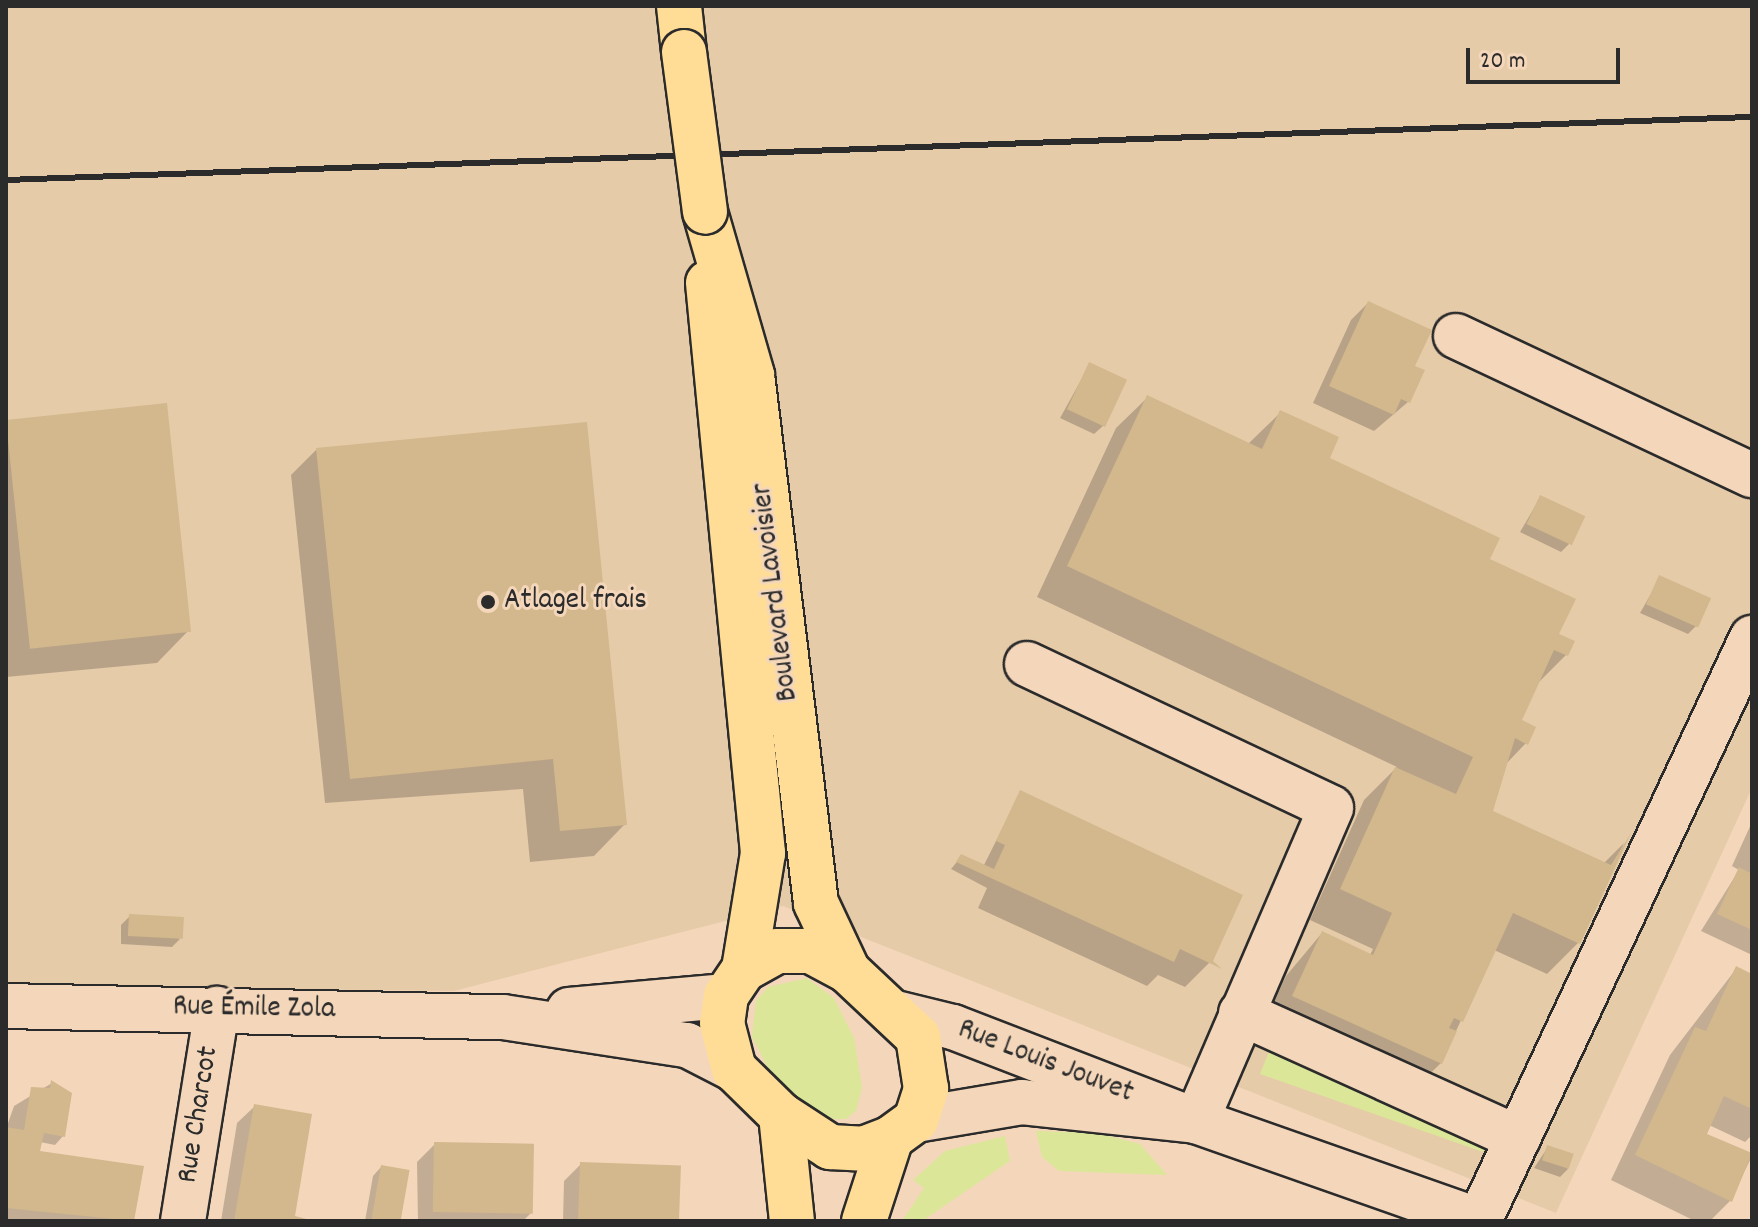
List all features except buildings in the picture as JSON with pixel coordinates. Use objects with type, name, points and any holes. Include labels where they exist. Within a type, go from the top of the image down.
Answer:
[{"type":"main road","name":"Boulevard Lavoisier","points":[[679,6],[705,212],[712,375],[763,853],[724,1041],[734,1069]]},
{"type":"main road","name":"Boulevard Lavoisier","points":[[705,212],[752,375],[816,903],[848,971]]},
{"type":"main road","name":"Boulevard Lavoisier","points":[[735,982],[777,951],[811,951],[848,971],[918,1037],[925,1061],[926,1089],[903,1129],[864,1221]]},
{"type":"main road","points":[[734,1069],[781,1115],[830,1147],[863,1149],[903,1129]]},
{"type":"main road","points":[[781,1115],[792,1221]]},
{"type":"street","points":[[1456,336],[1752,475]]},
{"type":"street","points":[[1479,1221],[1752,638]]},
{"type":"street","points":[[1027,664],[1331,808],[1196,1121]]},
{"type":"street","name":"Rue Émile Zola","points":[[503,1017],[735,982]]},
{"type":"street","name":"Rue Émile Zola","points":[[6,1006],[503,1017],[687,1045],[734,1069]]},
{"type":"street","name":"Rue Charcot","points":[[183,1221],[217,1009]]},
{"type":"street","name":"Rue Louis Jouvet","points":[[892,1012],[953,1027],[1196,1121],[1410,1210],[1479,1221]]},
{"type":"street","points":[[1241,1013],[1518,1138]]},
{"type":"street","name":"Rue Louis Jouvet","points":[[903,1129],[1022,1102],[1196,1121]]},
{"type":"shaded area","points":[[6,6],[1752,6],[1752,788],[1556,1213],[783,906],[454,991],[6,986]]},
{"type":"green space","points":[[807,978],[834,998],[854,1038],[862,1087],[856,1111],[846,1119],[823,1119],[807,1107],[770,1072],[752,1037],[756,1001],[768,987]]},
{"type":"green space","points":[[1272,1044],[1488,1144],[1483,1152],[1260,1074]]},
{"type":"green space","points":[[1036,1131],[1098,1133],[1140,1144],[1167,1175],[1059,1171],[1042,1157]]},
{"type":"green space","points":[[1005,1136],[1010,1161],[922,1221],[902,1221],[924,1188],[913,1180],[945,1151]]},
{"type":"railway","points":[[6,180],[1752,117]]},
{"type":"place","name":"Atlagel frais","points":[[488,602]]}]
